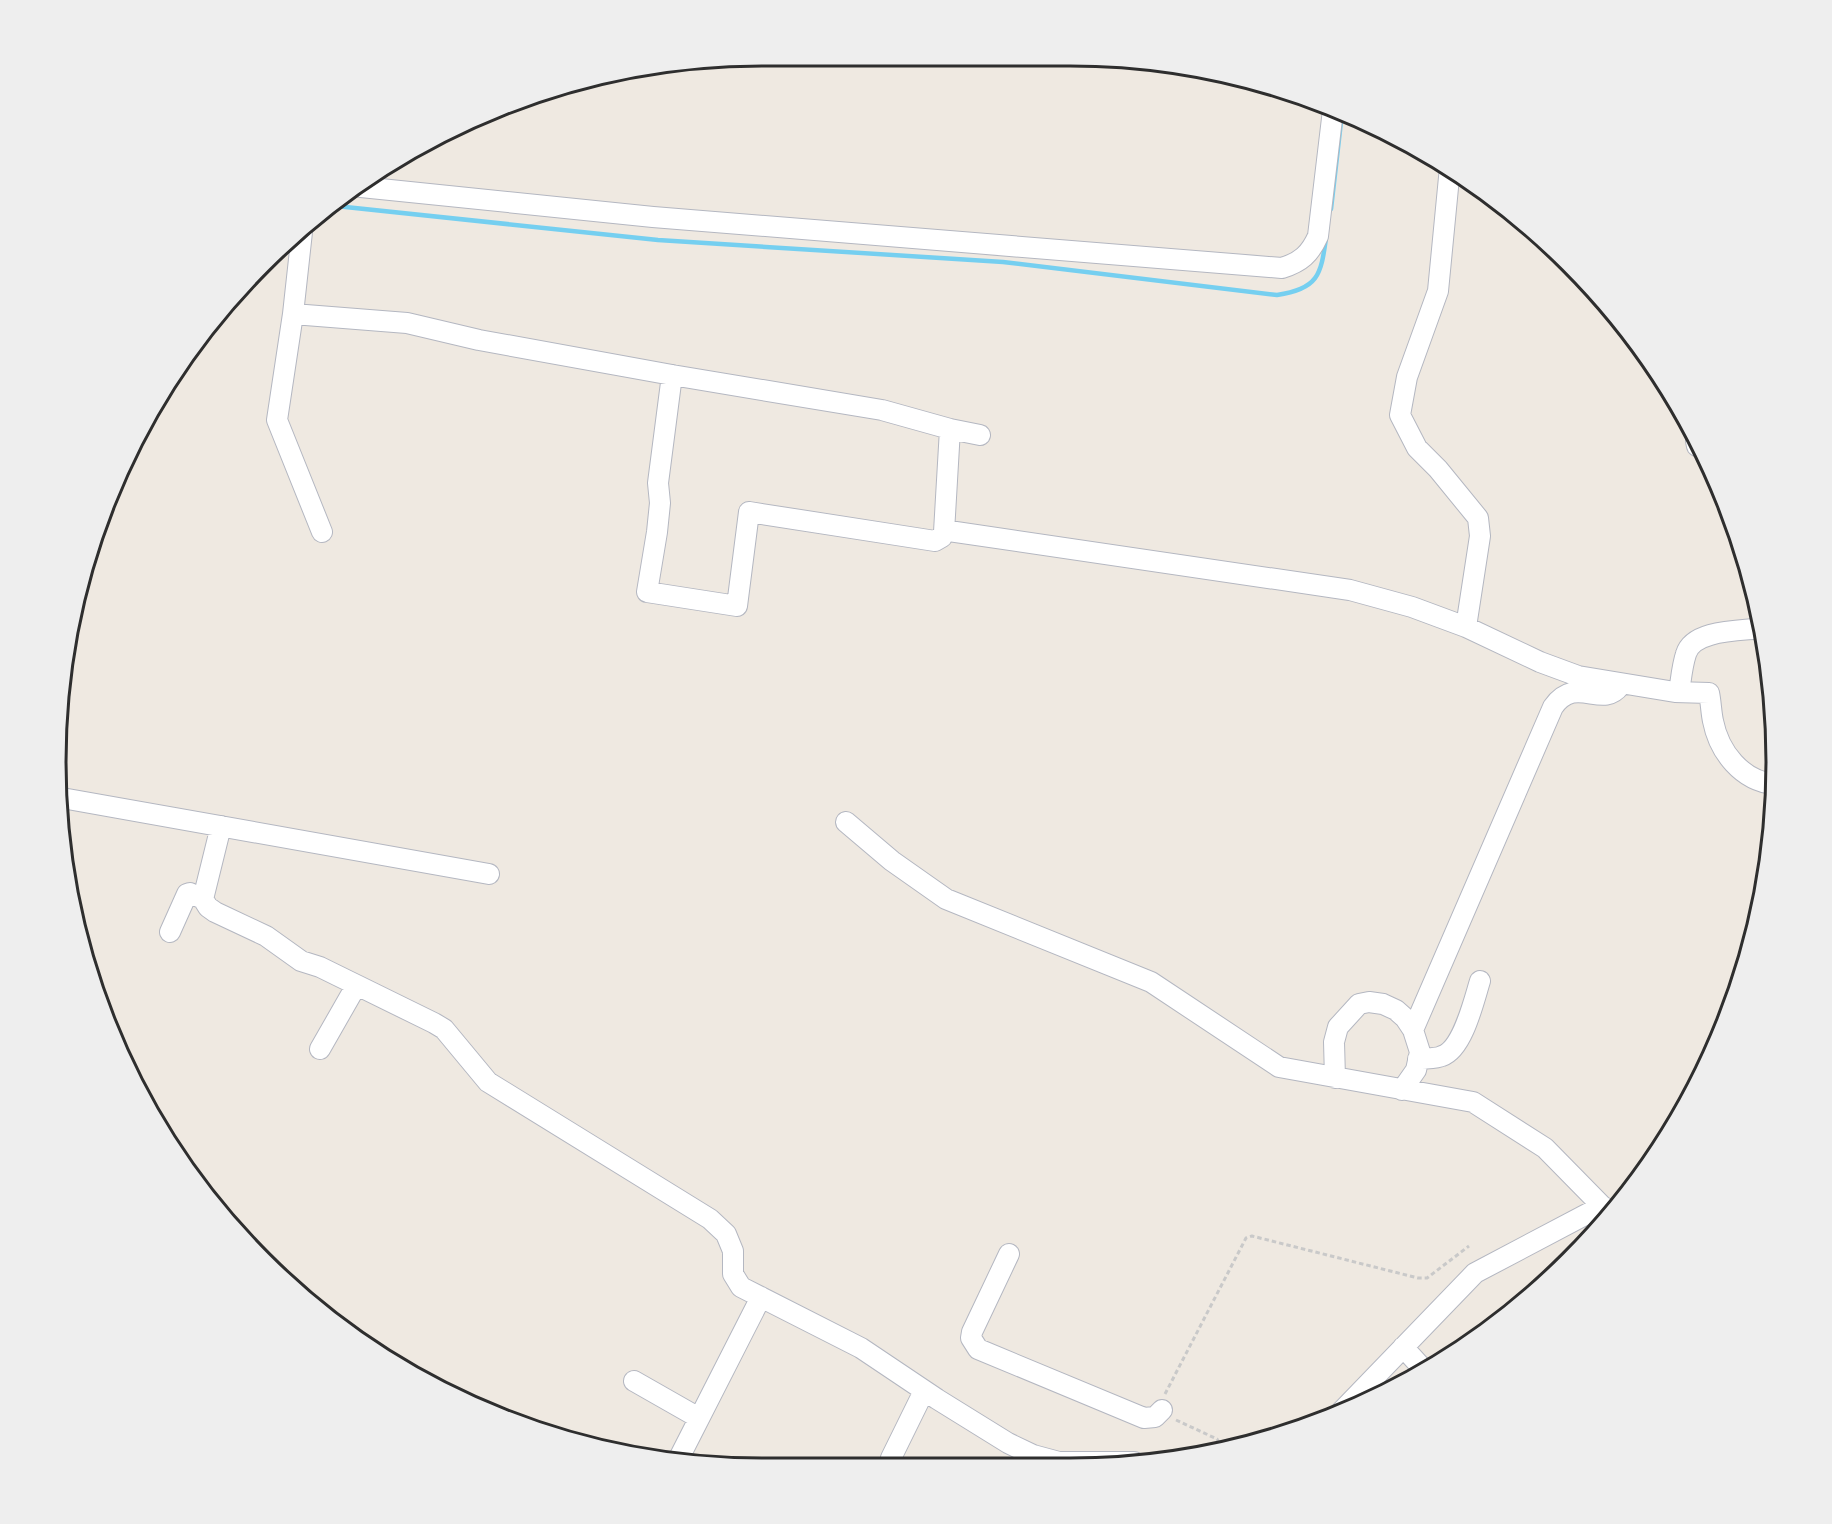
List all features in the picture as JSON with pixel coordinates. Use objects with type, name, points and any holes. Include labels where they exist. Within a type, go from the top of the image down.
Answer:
[{"type":"street","points":[[368,188],[665,218],[1282,268],[1305,257],[1313,248],[1318,236],[1332,118]]},
{"type":"street","points":[[1449,178],[1438,291],[1407,376],[1400,415],[1417,448],[1438,469],[1478,518],[1480,536],[1466,627]]},
{"type":"street","points":[[302,240],[277,420],[322,532]]},
{"type":"street","points":[[293,314],[407,324],[672,375],[882,410],[981,435]]},
{"type":"street","points":[[672,375],[658,483],[660,503],[657,532],[647,592],[737,606],[749,512],[935,541],[942,537],[944,532],[950,429]]},
{"type":"street","points":[[944,532],[1350,590],[1412,607],[1466,627],[1540,663],[1578,676],[1679,692],[1708,693],[1713,724],[1720,743],[1732,762],[1749,777],[1766,783]]},
{"type":"street","points":[[1679,692],[1686,652],[1695,641],[1709,634],[1753,629]]},
{"type":"street","points":[[1413,1030],[1553,707],[1569,692],[1580,691],[1606,696],[1615,693],[1622,684]]},
{"type":"street","points":[[67,799],[489,874]]},
{"type":"street","points":[[846,822],[892,861],[946,898],[1151,982],[1279,1067],[1473,1102],[1545,1148],[1605,1207]]},
{"type":"street","points":[[221,826],[203,899],[210,909],[266,936],[292,956],[320,967],[444,1029],[488,1082],[710,1219],[726,1234],[733,1251],[733,1274],[741,1287],[861,1348],[1008,1443],[1044,1458]]},
{"type":"street","points":[[170,932],[187,894],[190,893],[203,899]]},
{"type":"street","points":[[1418,1059],[1444,1056],[1455,1045],[1466,1024],[1480,981]]},
{"type":"street","points":[[320,1049],[356,986]]},
{"type":"street","points":[[1335,1078],[1334,1042],[1338,1027],[1359,1004],[1369,1002],[1383,1004],[1396,1010],[1405,1018],[1413,1030],[1420,1052],[1416,1070],[1401,1090]]},
{"type":"street","points":[[1356,1396],[1476,1273],[1602,1210]]},
{"type":"street","points":[[1009,1254],[972,1332],[971,1338],[978,1349],[1144,1418],[1155,1417],[1162,1410]]},
{"type":"street","points":[[681,1453],[761,1297]]},
{"type":"street","points":[[1403,1347],[1419,1364]]},
{"type":"street","points":[[634,1381],[699,1418]]},
{"type":"street","points":[[891,1458],[924,1390]]},
{"type":"path","points":[[1219,1442],[1217,1439],[1174,1419],[1162,1410],[1164,1397],[1246,1238],[1252,1236],[1418,1278],[1427,1278],[1469,1246]]},
{"type":"waterway","points":[[1331,209],[1341,121]]},
{"type":"waterway","points":[[343,207],[658,240],[1003,262],[1277,295],[1301,289],[1315,278],[1322,262],[1326,238]]}]
